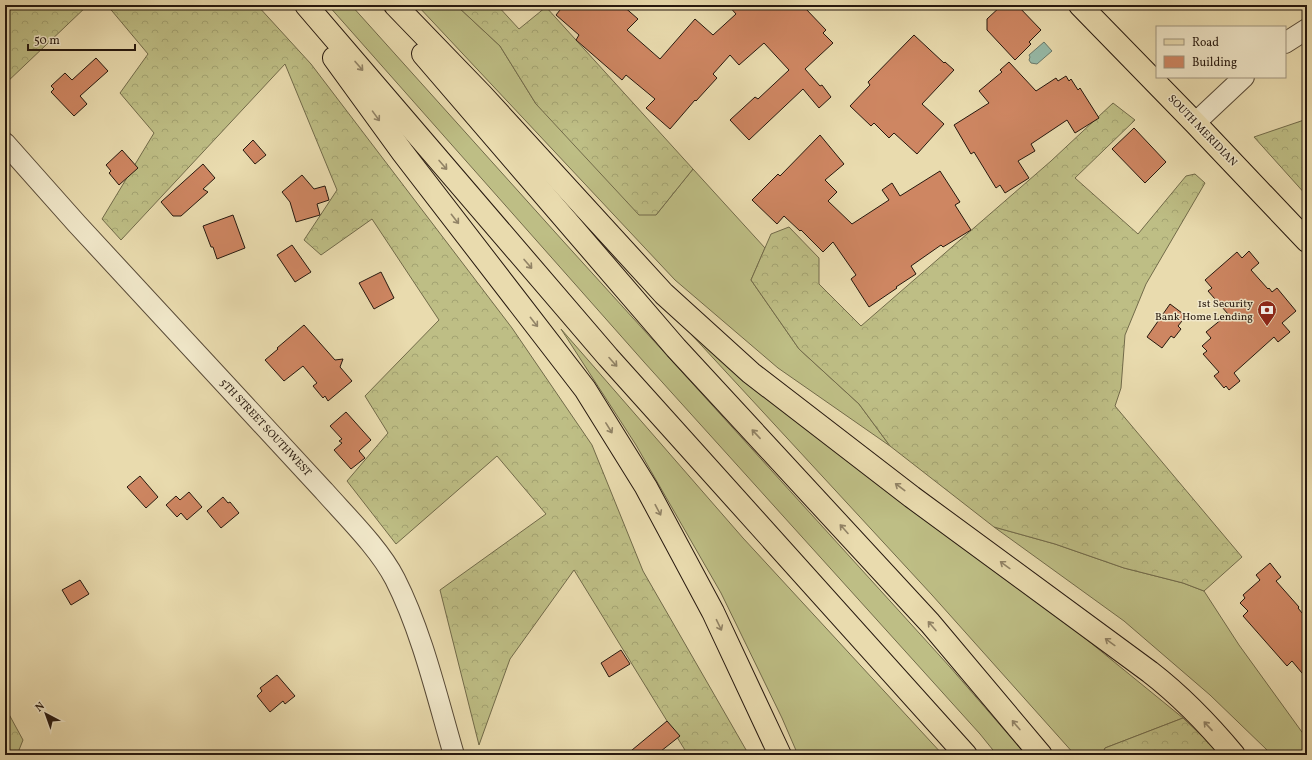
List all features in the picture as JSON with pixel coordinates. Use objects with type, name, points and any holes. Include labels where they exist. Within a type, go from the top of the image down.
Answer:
[{"type":"main road","points":[[295,5],[404,153],[585,389],[646,487],[713,612],[780,755]]},
{"type":"main road","points":[[306,5],[608,357],[966,755]]},
{"type":"main road","points":[[381,5],[676,348],[930,623],[1040,755]]},
{"type":"main road","points":[[395,5],[482,95],[664,294],[751,373],[912,497],[1171,688],[1234,755]]},
{"type":"main road","name":"SOUTH MERIDIAN","points":[[1080,5],[1307,241]]},
{"type":"street","points":[[1286,42],[1307,29]]},
{"type":"street","points":[[1195,123],[1243,78]]},
{"type":"street","name":"5TH STREET SOUTHWEST","points":[[5,143],[77,224],[324,491],[380,556],[394,578],[416,626],[454,755]]},
{"type":"green space","points":[[5,5],[88,5],[5,84]]},
{"type":"green space","points":[[107,5],[257,5],[311,64],[512,328],[592,445],[643,571],[749,755],[688,755],[574,570],[510,659],[479,745],[440,590],[546,514],[497,456],[396,544],[347,481],[388,433],[365,396],[439,320],[372,219],[321,255],[304,240],[337,190],[285,64],[121,240],[102,219],[154,133],[120,93],[148,54]]},
{"type":"green space","points":[[328,5],[351,5],[950,667],[1026,755],[997,755],[980,734],[644,362]]},
{"type":"green space","points":[[417,5],[456,5],[500,46],[536,104],[656,215],[693,169],[765,248],[751,280],[799,349],[859,404],[890,446],[778,368],[675,280]]},
{"type":"green space","points":[[456,5],[497,5],[519,29],[546,7],[693,169],[656,215],[639,215],[536,104],[500,46]]},
{"type":"green space","points":[[1113,103],[1135,120],[1075,178],[1138,234],[1186,176],[1195,174],[1205,183],[1146,284],[1125,335],[1121,388],[1115,406],[1242,557],[1204,591],[1183,583],[1124,568],[1055,544],[994,527],[890,446],[859,404],[799,349],[751,280],[771,234],[789,227],[819,258],[819,284],[861,326],[1051,161]]},
{"type":"green space","points":[[1307,119],[1307,196],[1254,137]]},
{"type":"green space","points":[[678,320],[1075,630],[1183,718],[1105,748],[1102,755],[1075,755],[932,595]]},
{"type":"green space","points":[[561,329],[743,538],[943,755],[798,755],[782,718],[721,593],[636,445]]},
{"type":"green space","points":[[994,527],[1055,544],[1124,568],[1183,583],[1204,591],[1239,645],[1307,739],[1307,755],[1271,755],[1210,695],[1124,621]]},
{"type":"green space","points":[[5,707],[23,740],[17,755],[5,755]]},
{"type":"green space","points":[[1183,718],[1222,755],[1102,755],[1105,748]]},
{"type":"shaded area","points":[[1044,42],[1052,51],[1037,64],[1031,63],[1029,60],[1029,55]]},
{"type":"building","points":[[564,5],[622,5],[638,19],[627,30],[660,59],[695,19],[713,35],[736,14],[728,5],[798,5],[803,10],[805,8],[826,30],[823,33],[833,43],[805,69],[820,86],[822,85],[831,97],[819,108],[803,89],[749,140],[730,120],[755,97],[758,99],[789,70],[764,43],[739,65],[730,55],[713,74],[717,78],[696,101],[695,100],[670,129],[646,108],[655,99],[626,75],[622,80],[576,40],[579,35],[556,15]]},
{"type":"building","points":[[1002,5],[1017,5],[1041,30],[1029,42],[1031,44],[1015,60],[987,30],[987,19]]},
{"type":"building","points":[[914,35],[944,63],[945,62],[954,70],[922,104],[944,124],[917,154],[894,133],[889,138],[874,123],[871,126],[850,106],[870,85],[868,82]]},
{"type":"building","points":[[96,58],[108,71],[80,96],[87,104],[74,116],[51,92],[54,89],[51,86],[65,73],[72,80]]},
{"type":"building","points":[[1009,62],[1036,91],[1056,78],[1058,81],[1066,76],[1069,81],[1071,79],[1078,90],[1080,88],[1099,118],[1075,133],[1067,120],[1031,144],[1035,151],[1018,161],[1029,178],[1005,193],[1000,185],[996,188],[974,152],[971,154],[954,125],[989,103],[979,91],[1002,72],[1000,70]]},
{"type":"building","points":[[1134,128],[1166,162],[1145,183],[1112,149]]},
{"type":"building","points":[[820,135],[844,164],[825,180],[837,192],[828,201],[852,224],[889,200],[882,190],[892,183],[900,196],[940,171],[960,202],[955,205],[971,230],[943,247],[941,245],[911,266],[916,274],[869,307],[851,279],[856,275],[833,242],[823,252],[801,230],[800,231],[784,216],[777,224],[752,200],[778,174],[780,176]]},
{"type":"building","points":[[253,140],[266,155],[255,164],[243,150]]},
{"type":"building","points":[[122,150],[138,168],[119,185],[109,173],[111,171],[106,165]]},
{"type":"building","points":[[203,164],[215,178],[203,189],[208,192],[181,216],[173,216],[161,202]]},
{"type":"building","points":[[302,175],[314,189],[325,186],[329,200],[317,204],[320,215],[296,222],[290,202],[282,192]]},
{"type":"building","points":[[233,215],[245,248],[217,259],[203,226]]},
{"type":"building","points":[[292,245],[311,272],[295,282],[277,255]]},
{"type":"building","points":[[1249,251],[1259,263],[1251,270],[1272,292],[1277,288],[1296,311],[1282,323],[1290,332],[1278,342],[1274,337],[1234,373],[1240,381],[1229,390],[1226,386],[1224,388],[1214,376],[1219,372],[1203,354],[1207,351],[1202,346],[1211,338],[1206,332],[1228,314],[1208,291],[1212,288],[1205,280],[1237,252],[1242,258]]},
{"type":"building","points":[[381,272],[394,298],[374,309],[359,283]]},
{"type":"building","points":[[1170,304],[1186,316],[1178,326],[1181,329],[1174,338],[1171,336],[1162,348],[1147,337]]},
{"type":"building","points":[[304,325],[335,360],[343,359],[340,367],[352,381],[328,401],[325,396],[323,398],[313,386],[317,383],[303,366],[284,381],[265,360]]},
{"type":"building","points":[[346,412],[371,440],[359,451],[365,458],[351,469],[334,450],[342,443],[339,441],[342,439],[330,426]]},
{"type":"building","points":[[140,476],[158,497],[146,508],[127,487]]},
{"type":"building","points":[[189,492],[202,507],[187,520],[181,513],[177,517],[166,505],[176,496],[180,500]]},
{"type":"building","points":[[223,497],[228,503],[230,502],[239,513],[221,528],[207,511]]},
{"type":"building","points":[[1270,563],[1281,577],[1276,581],[1299,607],[1298,608],[1307,619],[1307,679],[1292,661],[1287,666],[1243,616],[1248,611],[1240,603],[1245,598],[1243,595],[1260,580],[1256,575]]},
{"type":"building","points":[[80,580],[89,594],[71,605],[62,590]]},
{"type":"building","points":[[621,650],[630,664],[609,677],[601,663]]},
{"type":"building","points":[[277,675],[295,696],[285,704],[283,701],[270,712],[257,696],[262,691],[260,688]]},
{"type":"building","points":[[667,721],[680,736],[656,755],[626,755]]},
{"type":"place","name":"1st Security Bank Home Lending","points":[[1267,327]]}]
